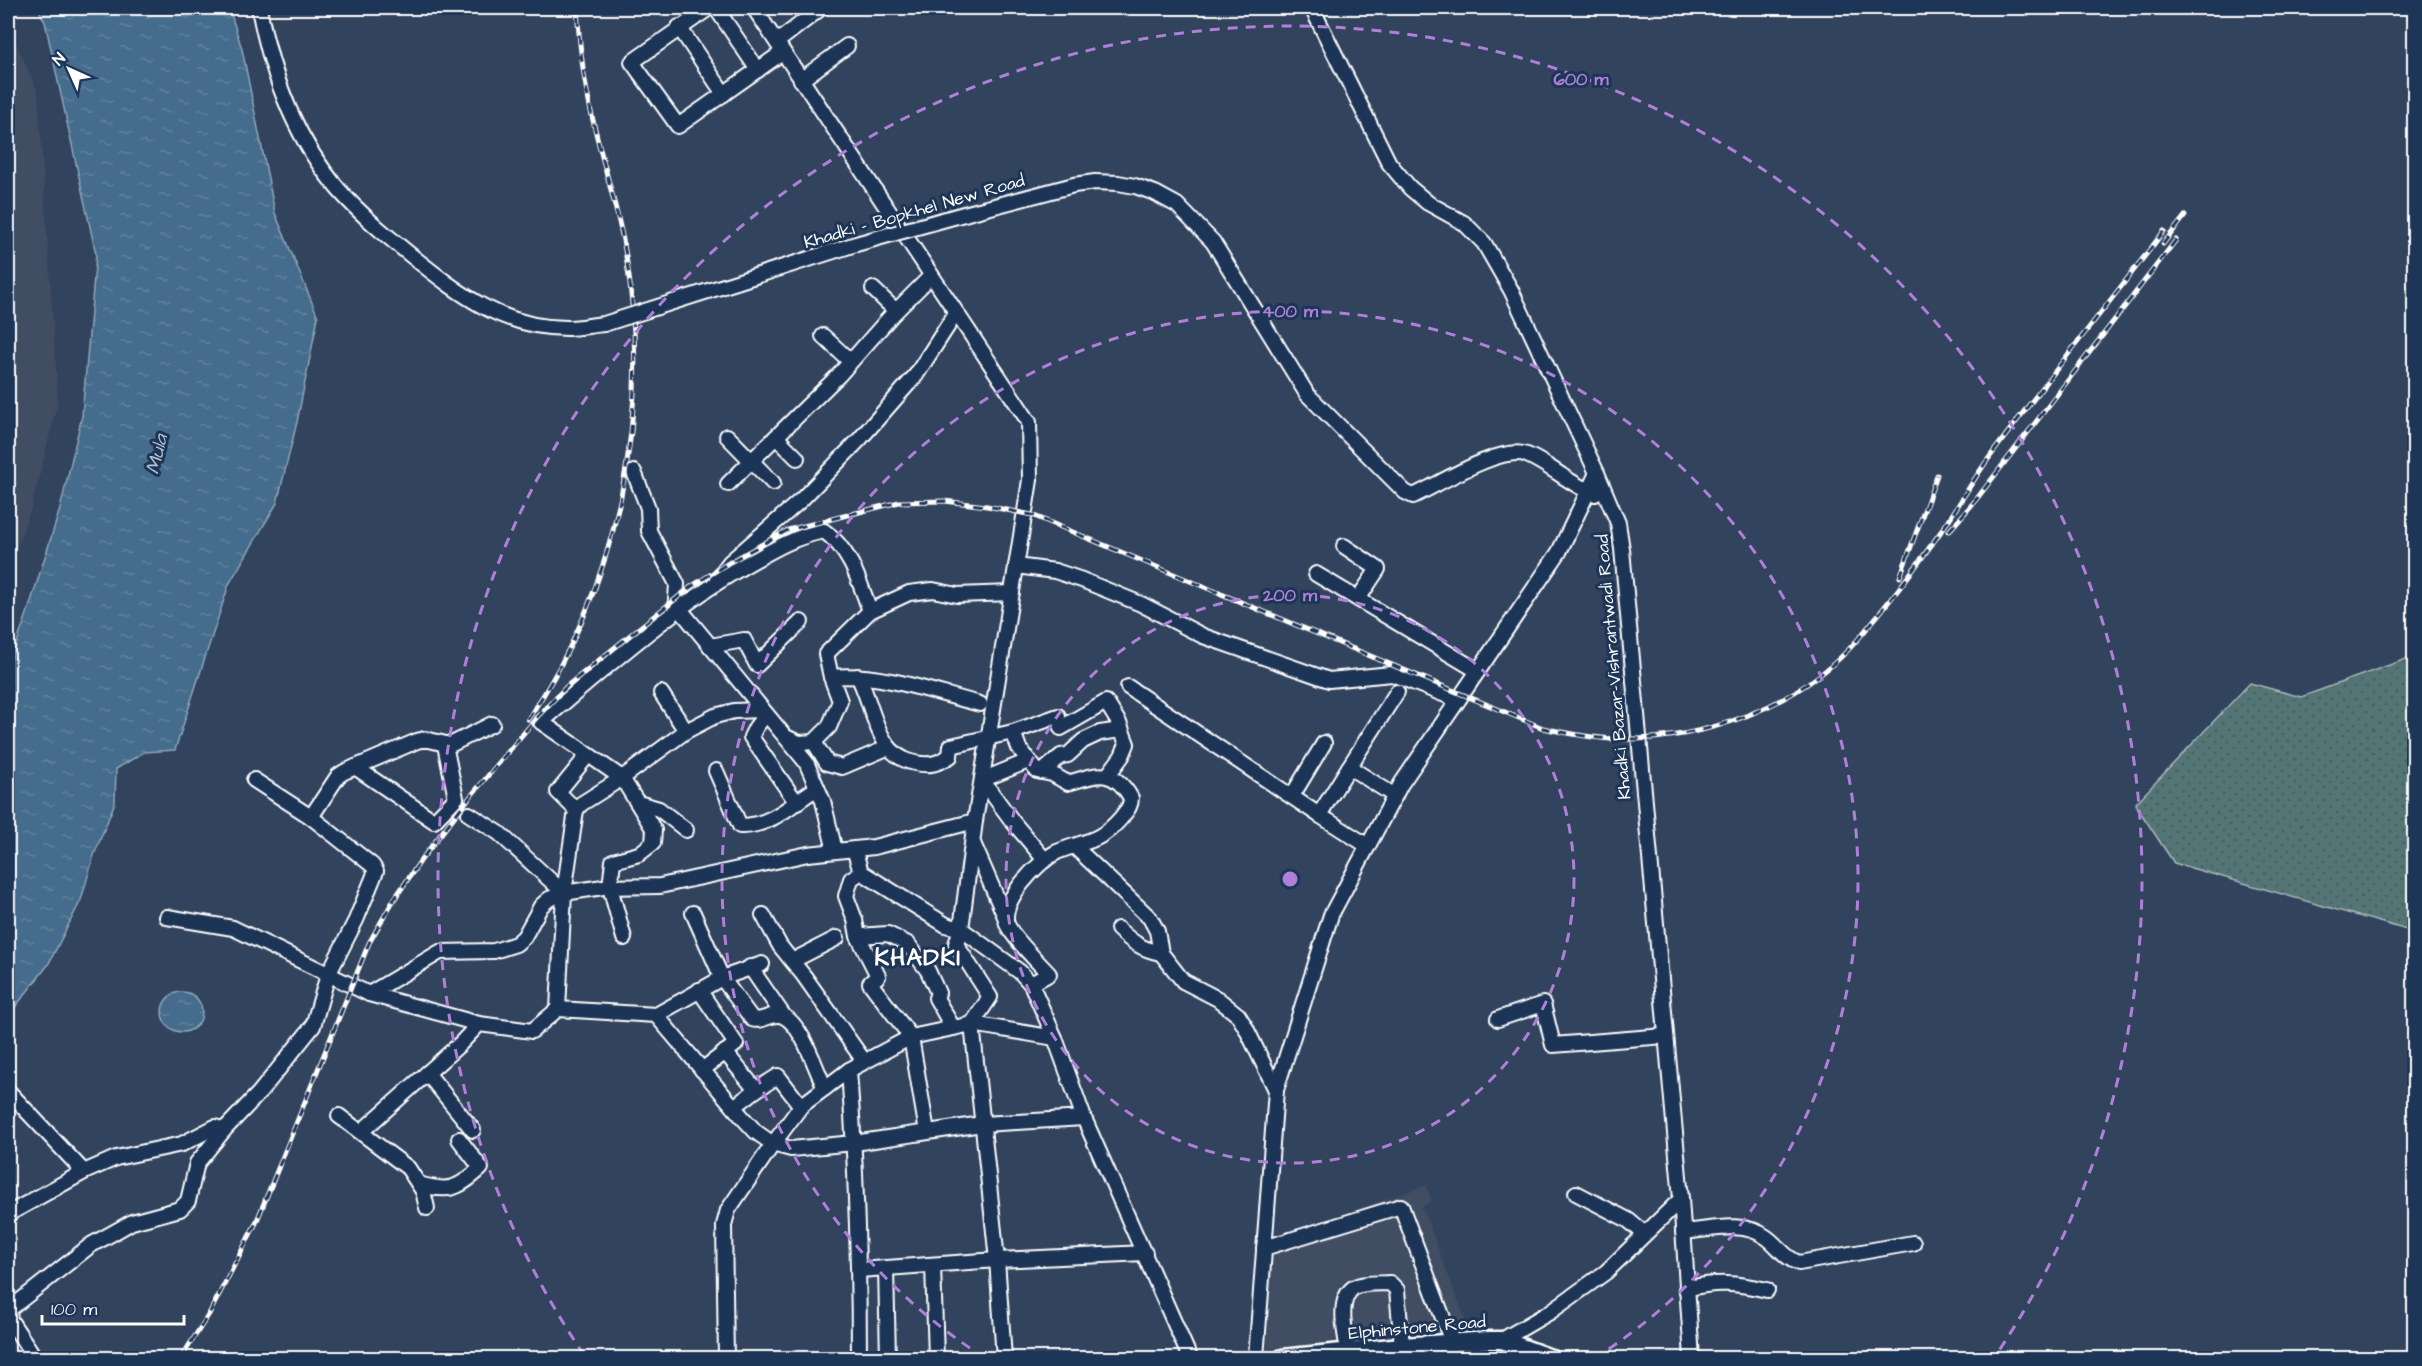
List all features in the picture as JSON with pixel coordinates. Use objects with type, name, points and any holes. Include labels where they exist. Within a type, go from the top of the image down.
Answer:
[{"type":"main road","name":"Elphinstone Road","points":[[1282,1359],[1356,1354],[1402,1346],[1502,1340],[1551,1359]]},
{"type":"street","name":"Khadki - Bopkhel New Road","points":[[259,8],[274,70],[295,121],[338,189],[371,223],[470,300],[500,316],[524,323],[567,328],[604,324],[856,244],[964,214],[1074,185],[1095,182],[1118,183],[1155,193],[1177,205],[1214,242],[1307,394],[1405,492],[1413,496],[1469,468],[1512,451],[1525,454],[1587,491]]},
{"type":"street","points":[[709,8],[632,62],[678,126],[758,70],[821,8]]},
{"type":"street","points":[[716,8],[758,70]]},
{"type":"street","points":[[754,8],[1029,422],[1030,480],[975,821],[961,929],[956,944],[990,997],[972,1024],[997,1260],[1004,1359]]},
{"type":"street","name":"Khadki Bazar-Vishrantwadi Road","points":[[1312,8],[1389,163],[1410,188],[1428,203],[1464,223],[1484,243],[1515,300],[1597,473],[1618,523],[1681,1199],[1692,1359]]},
{"type":"street","points":[[679,27],[724,94]]},
{"type":"street","points":[[801,80],[847,46]]},
{"type":"street","points":[[728,484],[850,362],[931,276]]},
{"type":"street","points":[[873,289],[896,312]]},
{"type":"street","points":[[712,586],[730,562],[801,500],[860,440],[916,375],[956,314]]},
{"type":"street","points":[[823,336],[850,362]]},
{"type":"street","points":[[728,436],[773,483]]},
{"type":"street","points":[[776,437],[797,458]]},
{"type":"street","points":[[634,472],[648,508],[649,531],[677,584],[676,598],[679,608],[806,762],[823,801],[835,851]]},
{"type":"street","points":[[1256,1359],[1276,1090],[1331,915],[1395,796],[1559,552],[1597,473]]},
{"type":"street","points":[[1587,491],[1608,499]]},
{"type":"street","points":[[624,938],[610,887],[613,861],[639,854],[653,843],[654,830],[622,778],[541,722],[679,608],[790,540],[824,531],[831,536],[848,558],[870,611]]},
{"type":"street","points":[[1344,546],[1378,569],[1358,599]]},
{"type":"street","points":[[1016,566],[1055,571],[1093,584],[1141,604],[1203,636],[1329,680],[1392,674],[1458,700]]},
{"type":"street","points":[[1316,574],[1478,670]]},
{"type":"street","points":[[786,738],[799,743],[814,742],[829,727],[840,701],[826,654],[870,611],[909,593],[933,590],[957,595],[1012,593]]},
{"type":"street","points":[[710,646],[744,640],[758,665],[801,622]]},
{"type":"street","points":[[831,677],[858,676],[980,704]]},
{"type":"street","points":[[858,676],[887,748],[902,761],[935,765],[950,756],[951,746],[1059,722],[1106,702],[1127,744],[1122,756],[1108,775]]},
{"type":"street","points":[[1128,687],[1368,846]]},
{"type":"street","points":[[1319,815],[1396,692]]},
{"type":"street","points":[[661,693],[686,731]]},
{"type":"street","points":[[558,1009],[564,893],[576,810],[581,804],[622,778],[686,731],[715,716],[734,711],[764,712]]},
{"type":"street","points":[[764,712],[751,737],[797,804]]},
{"type":"street","points":[[311,817],[339,776],[355,767],[425,739],[445,745],[458,743],[492,724]]},
{"type":"street","points":[[1042,772],[1061,756],[1068,755],[1083,741],[1100,733],[1121,730]]},
{"type":"street","points":[[1006,921],[1008,903],[1032,872],[1056,853],[1096,840],[1105,834],[1131,804],[1129,794],[1108,775],[1099,774],[1068,783],[1052,774],[1037,771],[1019,748],[1013,732]]},
{"type":"street","points":[[814,742],[826,763],[842,767],[887,748]]},
{"type":"street","points":[[1292,796],[1324,743]]},
{"type":"street","points":[[355,767],[434,821],[456,798],[445,745]]},
{"type":"street","points":[[576,810],[558,792],[588,755]]},
{"type":"street","points":[[982,780],[1028,761]]},
{"type":"street","points":[[1349,767],[1395,796]]},
{"type":"street","points":[[716,771],[740,826],[753,827],[784,812],[817,788]]},
{"type":"street","points":[[35,1359],[10,1320],[8,1315],[11,1308],[91,1245],[111,1233],[132,1222],[185,1205],[197,1163],[260,1092],[313,1026],[328,975],[356,920],[376,871],[372,865],[311,817],[254,780]]},
{"type":"street","points":[[982,780],[1045,860]]},
{"type":"street","points":[[638,803],[659,809],[686,830]]},
{"type":"street","points":[[469,814],[499,833],[564,893]]},
{"type":"street","points":[[369,994],[440,952],[494,951],[516,944],[524,937],[541,906],[549,899],[564,893],[610,887],[660,886],[808,855],[874,846],[975,821]]},
{"type":"street","points":[[973,841],[1008,926],[1049,974],[1031,984]]},
{"type":"street","points":[[1075,847],[1150,918],[1156,931],[1161,953],[1183,981],[1218,999],[1238,1015],[1276,1090]]},
{"type":"street","points":[[854,849],[861,872],[946,925],[961,929],[1020,972],[1031,984],[1055,1038],[1084,1118],[1190,1359]]},
{"type":"street","points":[[861,872],[851,879],[846,896],[858,936],[878,976],[870,983],[911,1037],[927,1132]]},
{"type":"street","points":[[693,914],[722,978],[752,1019],[762,1021],[775,1014],[783,1015]]},
{"type":"street","points":[[763,915],[780,946],[864,1061]]},
{"type":"street","points":[[167,917],[233,928],[369,994],[479,1024],[532,1031],[558,1009],[656,1015],[722,978],[756,966],[783,1015],[799,1032],[825,1088]]},
{"type":"street","points":[[1118,929],[1134,944],[1150,952],[1161,953]]},
{"type":"street","points":[[858,936],[888,934],[908,944],[928,971],[938,993],[936,998],[953,1028]]},
{"type":"street","points":[[792,961],[837,939]]},
{"type":"street","points":[[699,990],[736,1044],[702,1070]]},
{"type":"street","points":[[1498,1019],[1543,1004],[1553,1044],[1665,1036]]},
{"type":"street","points":[[656,1015],[756,1132],[773,1144],[791,1149],[854,1143],[982,1124],[1084,1118]]},
{"type":"street","points":[[362,1131],[479,1024]]},
{"type":"street","points":[[726,1359],[724,1224],[728,1210],[801,1106],[849,1070],[911,1037],[972,1024],[1055,1038]]},
{"type":"street","points":[[725,1052],[756,1090]]},
{"type":"street","points":[[849,1070],[859,1270],[859,1359]]},
{"type":"street","points":[[427,1073],[473,1130]]},
{"type":"street","points":[[734,1107],[778,1076],[801,1106]]},
{"type":"street","points":[[8,1090],[84,1172]]},
{"type":"street","points":[[339,1116],[362,1131],[408,1168],[419,1184],[427,1208]]},
{"type":"street","points":[[8,1214],[84,1172],[116,1158],[183,1144],[215,1127],[224,1130]]},
{"type":"street","points":[[419,1184],[440,1190],[452,1190],[481,1168],[459,1139]]},
{"type":"street","points":[[1576,1193],[1628,1220],[1644,1234]]},
{"type":"street","points":[[1502,1340],[1550,1312],[1606,1272],[1681,1199]]},
{"type":"street","points":[[1264,1248],[1401,1206],[1452,1342]]},
{"type":"street","points":[[1683,1232],[1739,1226],[1766,1237],[1788,1259],[1799,1263],[1914,1243]]},
{"type":"street","points":[[859,1270],[1145,1253]]},
{"type":"street","points":[[933,1265],[936,1359]]},
{"type":"street","points":[[886,1268],[888,1359]]},
{"type":"street","points":[[1686,1289],[1708,1283],[1725,1282],[1767,1290]]},
{"type":"street","points":[[1356,1354],[1344,1312],[1346,1299],[1354,1288],[1366,1284],[1390,1283],[1397,1290],[1402,1346]]},
{"type":"street","points":[[8,1331],[8,1338]]},
{"type":"shaded area","points":[[8,24],[38,93],[58,401],[32,506],[8,570]]},
{"type":"shaded area","points":[[1426,1185],[1432,1201],[1422,1207],[1471,1334],[1267,1349],[1271,1245],[1276,1239]]},
{"type":"green space","points":[[2414,656],[2414,932],[2174,863],[2135,804],[2250,683],[2301,697]]},
{"type":"water","name":"Mula","points":[[38,8],[229,8],[242,49],[275,213],[318,317],[297,422],[277,503],[229,584],[175,750],[144,752],[116,769],[115,802],[94,855],[81,900],[48,965],[8,1016],[8,668],[60,509],[82,416],[96,254],[45,22]]},
{"type":"water","points":[[182,992],[190,993],[196,998],[201,1004],[201,1020],[196,1026],[190,1031],[182,1032],[174,1031],[168,1026],[163,1020],[162,1012],[163,1004],[168,998],[174,993]]},
{"type":"railway","points":[[528,719],[559,667],[585,612],[606,555],[621,496],[630,437],[634,376],[633,316],[626,256],[588,97],[577,8]]},
{"type":"railway","points":[[2163,244],[2185,216]]},
{"type":"railway","points":[[181,1358],[209,1314],[256,1223],[369,943],[393,901],[421,860],[460,809],[538,716],[567,686],[692,586],[730,562],[788,530],[899,502],[944,501],[987,506],[1032,515],[1543,728],[1614,739],[1682,734],[1748,715],[1779,701],[1809,683],[1859,638],[1922,558],[2011,429],[2164,231]]},
{"type":"railway","points":[[1949,531],[1975,501],[2176,240]]},
{"type":"railway","points":[[1900,577],[1937,475]]},
{"type":"district","name":"KHADKI","points":[[918,957]]}]
